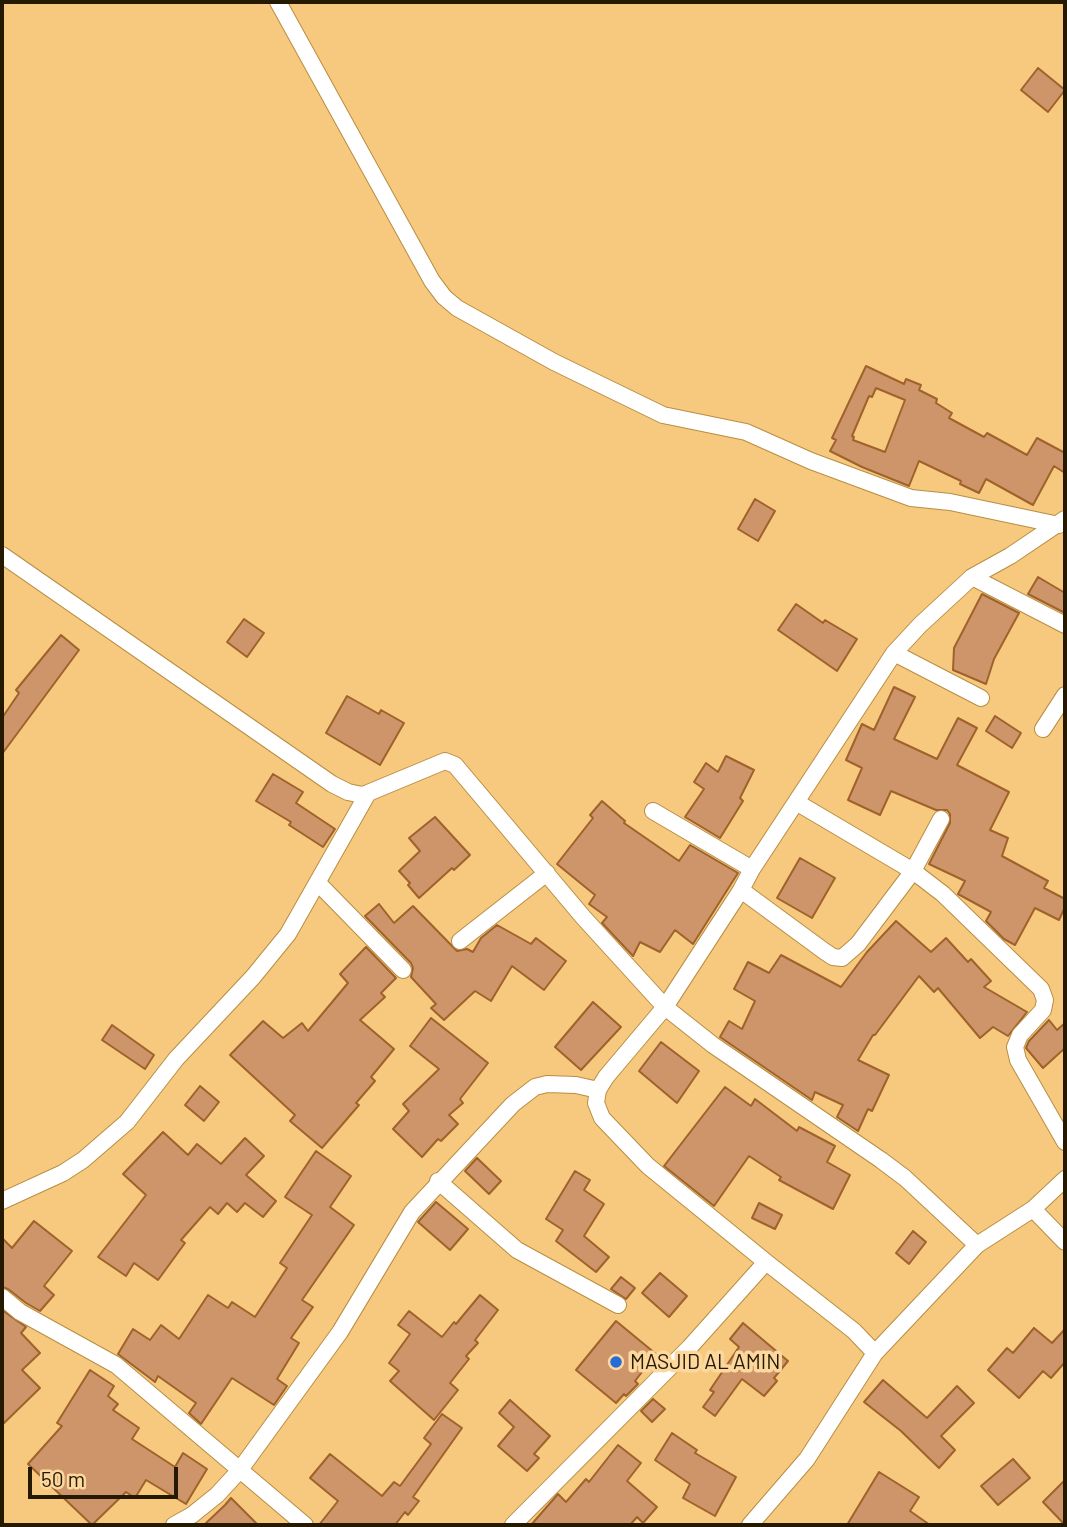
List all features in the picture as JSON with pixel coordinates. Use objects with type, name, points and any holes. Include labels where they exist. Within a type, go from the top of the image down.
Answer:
[{"type":"street","points":[[278,2],[432,281],[457,308],[554,362],[663,415],[746,432],[811,461],[911,499],[950,502],[1062,522]]},
{"type":"street","points":[[875,1353],[854,1331],[717,1220],[674,1189],[639,1156],[602,1118],[596,1103],[598,1090],[665,1007],[894,653],[972,577],[1062,522]]},
{"type":"street","points":[[2,555],[331,784],[355,794],[368,793],[433,764],[445,761],[455,765],[665,1007],[713,1045],[905,1178],[977,1245]]},
{"type":"street","points":[[972,577],[1065,625]]},
{"type":"street","points":[[894,653],[981,698]]},
{"type":"street","points":[[1043,729],[1065,695]]},
{"type":"street","points":[[2,1202],[63,1173],[83,1160],[127,1122],[176,1059],[253,977],[288,934],[368,793]]},
{"type":"street","points":[[796,802],[913,871],[943,894],[1041,989],[1045,1000],[1043,1010],[1020,1035],[1015,1046],[1018,1060],[1065,1142]]},
{"type":"street","points":[[653,811],[752,869]]},
{"type":"street","points":[[741,890],[824,951],[833,957],[842,958],[851,953],[913,871],[941,819]]},
{"type":"street","points":[[460,941],[547,873]]},
{"type":"street","points":[[318,883],[403,970]]},
{"type":"street","points":[[174,1525],[217,1495],[239,1471],[340,1332],[412,1212],[438,1181],[513,1104],[535,1087],[558,1084],[598,1090]]},
{"type":"street","points":[[750,1525],[807,1459],[875,1353],[977,1245],[1033,1209],[1065,1179]]},
{"type":"street","points":[[438,1181],[517,1250],[618,1305]]},
{"type":"street","points":[[1033,1209],[1065,1242]]},
{"type":"street","points":[[513,1525],[689,1348],[766,1262]]},
{"type":"street","points":[[2,1297],[19,1312],[116,1365],[305,1525]]},
{"type":"building","points":[[1038,68],[1065,90],[1048,112],[1021,90]]},
{"type":"building","points":[[866,366],[904,384],[906,379],[921,385],[919,390],[937,399],[936,403],[952,413],[949,418],[984,437],[987,433],[1027,455],[1037,438],[1065,453],[1065,473],[1054,466],[1033,505],[986,479],[979,493],[960,484],[961,481],[919,461],[909,486],[830,451],[836,440],[832,438]],"holes":[[[876,388],[905,400],[885,452],[853,440],[852,436],[869,396],[872,397]]]},
{"type":"building","points":[[755,499],[775,511],[758,541],[738,529]]},
{"type":"building","points":[[1038,577],[1065,593],[1065,613],[1028,594]]},
{"type":"building","points":[[982,594],[1019,613],[994,659],[986,684],[953,670],[954,648]]},
{"type":"building","points":[[796,604],[823,623],[825,620],[857,639],[837,671],[778,630]]},
{"type":"building","points":[[244,619],[264,633],[247,657],[227,642]]},
{"type":"building","points":[[61,635],[79,650],[2,754],[2,718],[19,693],[16,690]]},
{"type":"building","points":[[894,687],[915,697],[894,739],[937,759],[958,718],[977,728],[957,765],[1009,792],[990,830],[1008,838],[1002,856],[1048,881],[1044,888],[1065,899],[1065,907],[1059,920],[1035,908],[1015,945],[1004,939],[986,921],[991,912],[958,894],[965,881],[929,864],[950,823],[947,810],[936,810],[891,791],[880,815],[848,800],[862,768],[846,760],[862,724],[874,730]]},
{"type":"building","points":[[347,696],[379,714],[381,710],[404,723],[380,765],[326,733]]},
{"type":"building","points":[[995,716],[1021,733],[1012,748],[986,731]]},
{"type":"building","points":[[726,756],[754,770],[740,798],[743,801],[720,838],[685,817],[704,789],[694,782],[706,763],[718,772]]},
{"type":"building","points":[[273,774],[303,792],[296,803],[335,829],[323,847],[289,825],[291,822],[256,801]]},
{"type":"building","points":[[602,801],[625,821],[624,823],[679,861],[690,845],[738,873],[693,944],[675,930],[660,952],[640,942],[633,956],[602,923],[607,917],[589,904],[595,895],[557,864],[593,818],[590,815]]},
{"type":"building","points":[[435,817],[470,855],[419,898],[399,871],[420,851],[409,838]]},
{"type":"building","points":[[800,858],[835,878],[812,918],[777,898]]},
{"type":"building","points":[[379,904],[394,923],[413,906],[457,951],[467,949],[473,952],[481,938],[497,925],[531,944],[536,938],[566,961],[544,990],[512,966],[491,1001],[475,991],[444,1020],[431,1008],[436,1004],[411,977],[411,963],[365,916]]},
{"type":"building","points":[[896,921],[931,952],[946,938],[968,962],[971,959],[991,981],[984,987],[1027,1012],[1008,1036],[993,1027],[980,1038],[938,988],[934,992],[919,976],[873,1035],[858,1060],[889,1075],[872,1111],[868,1109],[858,1131],[837,1117],[843,1105],[815,1092],[812,1100],[720,1037],[729,1021],[742,1029],[755,1001],[734,989],[748,962],[769,973],[781,955],[841,987],[867,952]]},
{"type":"building","points":[[366,947],[396,978],[381,993],[385,997],[360,1020],[394,1049],[371,1077],[375,1081],[356,1103],[359,1105],[322,1148],[290,1121],[295,1115],[230,1055],[263,1021],[283,1038],[302,1023],[308,1031],[348,983],[340,974]]},
{"type":"building","points":[[593,1002],[621,1027],[581,1070],[555,1047]]},
{"type":"building","points":[[431,1018],[488,1063],[460,1099],[463,1103],[449,1115],[458,1124],[441,1141],[438,1139],[422,1157],[393,1129],[409,1111],[403,1104],[439,1069],[410,1046]]},
{"type":"building","points":[[1049,1020],[1057,1030],[1065,1023],[1065,1048],[1043,1068],[1026,1048],[1029,1041]]},
{"type":"building","points":[[112,1025],[154,1055],[145,1069],[102,1040]]},
{"type":"building","points":[[661,1042],[699,1071],[677,1103],[639,1071]]},
{"type":"building","points":[[200,1086],[219,1102],[204,1121],[185,1105]]},
{"type":"building","points":[[725,1087],[751,1106],[755,1099],[797,1131],[799,1127],[835,1146],[827,1162],[850,1175],[833,1209],[779,1180],[781,1177],[749,1156],[714,1206],[664,1166]]},
{"type":"building","points":[[163,1132],[188,1155],[197,1144],[221,1164],[245,1138],[264,1156],[246,1175],[276,1201],[263,1217],[245,1203],[237,1212],[227,1203],[218,1214],[210,1207],[181,1240],[185,1243],[158,1280],[134,1263],[126,1276],[98,1257],[146,1195],[123,1174]]},
{"type":"building","points":[[316,1151],[351,1176],[330,1207],[354,1225],[302,1300],[313,1307],[291,1338],[299,1343],[277,1379],[287,1386],[274,1405],[232,1378],[201,1424],[189,1413],[196,1403],[158,1376],[155,1382],[118,1354],[133,1329],[150,1340],[161,1325],[179,1339],[208,1295],[228,1308],[232,1302],[255,1317],[287,1268],[280,1263],[312,1215],[285,1197]]},
{"type":"building","points":[[477,1158],[501,1181],[489,1194],[465,1171]]},
{"type":"building","points":[[575,1171],[590,1180],[584,1190],[604,1204],[584,1236],[609,1257],[596,1272],[556,1241],[563,1230],[546,1219]]},
{"type":"building","points":[[436,1202],[468,1229],[450,1250],[418,1222]]},
{"type":"building","points":[[759,1203],[782,1215],[775,1229],[752,1218]]},
{"type":"building","points":[[34,1221],[72,1251],[44,1286],[54,1295],[40,1311],[2,1287],[2,1238],[12,1248]]},
{"type":"building","points":[[913,1231],[926,1242],[909,1264],[896,1253]]},
{"type":"building","points":[[660,1273],[687,1296],[669,1317],[642,1293]]},
{"type":"building","points":[[621,1277],[635,1288],[626,1299],[611,1289]]},
{"type":"building","points":[[480,1295],[498,1310],[475,1340],[478,1343],[466,1356],[469,1359],[450,1383],[458,1390],[434,1420],[390,1381],[399,1371],[389,1363],[410,1334],[398,1325],[409,1311],[442,1337]]},
{"type":"building","points":[[2,1310],[26,1327],[21,1333],[40,1353],[22,1370],[40,1388],[2,1425]]},
{"type":"building","name":"MASJID AL AMIN","points":[[616,1321],[656,1354],[635,1381],[638,1384],[616,1403],[576,1370]]},
{"type":"building","points":[[743,1323],[788,1361],[774,1378],[777,1381],[764,1396],[742,1379],[715,1416],[703,1407],[714,1392],[710,1390],[739,1347],[730,1339]]},
{"type":"building","points":[[1034,1328],[1052,1343],[1065,1329],[1065,1362],[1051,1378],[1043,1371],[1019,1398],[988,1370],[1007,1348],[1013,1353]]},
{"type":"building","points":[[90,1370],[114,1386],[108,1396],[118,1404],[113,1410],[139,1428],[132,1439],[175,1467],[183,1453],[207,1469],[186,1504],[146,1480],[135,1498],[126,1492],[92,1525],[28,1464],[62,1426],[57,1423]]},
{"type":"building","points":[[883,1380],[927,1418],[957,1386],[974,1403],[941,1436],[955,1450],[939,1468],[901,1431],[864,1402]]},
{"type":"building","points":[[653,1399],[665,1409],[652,1422],[641,1411]]},
{"type":"building","points":[[510,1400],[550,1436],[534,1454],[539,1458],[527,1471],[498,1446],[514,1427],[499,1413]]},
{"type":"building","points":[[442,1414],[462,1428],[413,1497],[419,1501],[408,1515],[405,1512],[395,1525],[319,1525],[338,1501],[310,1478],[330,1454],[382,1496],[394,1482],[400,1486],[431,1444],[424,1438]]},
{"type":"building","points":[[672,1433],[697,1450],[695,1453],[736,1477],[715,1516],[683,1498],[690,1484],[655,1460]]},
{"type":"building","points":[[618,1445],[641,1463],[627,1481],[657,1507],[643,1523],[637,1517],[630,1525],[531,1525],[558,1494],[566,1502],[586,1479],[589,1482]]},
{"type":"building","points":[[1013,1459],[1030,1478],[998,1505],[981,1486]]},
{"type":"building","points":[[879,1472],[919,1497],[910,1511],[930,1525],[847,1525]]},
{"type":"building","points":[[1065,1480],[1065,1525],[1043,1502]]},
{"type":"building","points":[[231,1498],[258,1525],[204,1525],[225,1505]]},
{"type":"place","name":"MASJID AL AMIN","points":[[616,1362]]}]
